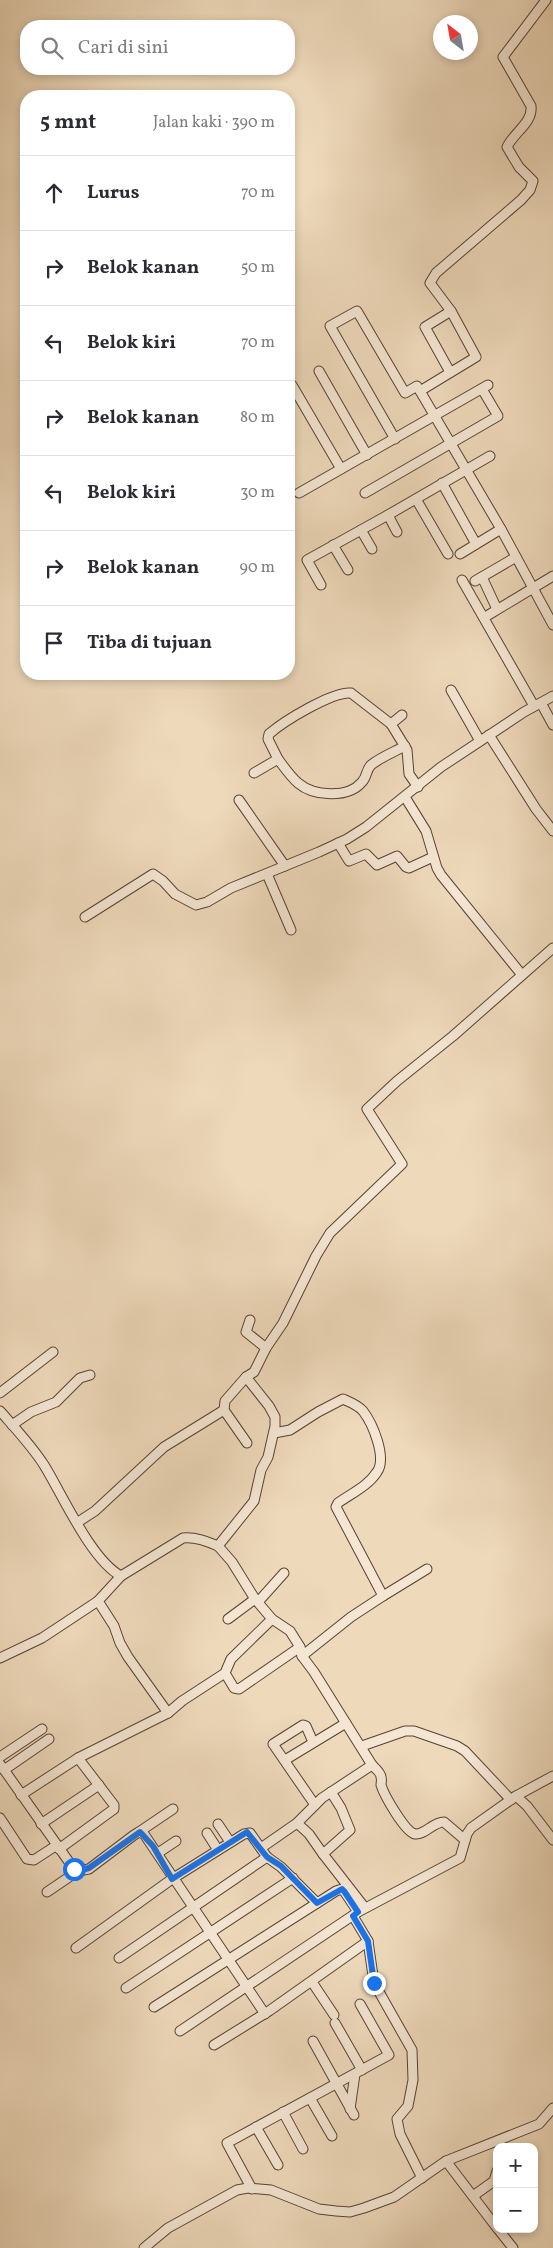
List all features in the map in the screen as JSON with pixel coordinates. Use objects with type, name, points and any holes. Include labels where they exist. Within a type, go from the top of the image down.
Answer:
[{"type":"street","points":[[420,391],[474,358],[476,354],[451,311],[430,283],[433,277],[492,224],[512,209],[530,190],[532,181],[507,147],[512,138],[528,121],[532,114],[531,106],[503,57],[546,0]]},
{"type":"street","points":[[395,439],[330,326],[357,311],[405,393],[417,386],[502,529],[553,625]]},
{"type":"street","points":[[450,372],[426,327],[451,311]]},
{"type":"street","points":[[319,371],[367,455]]},
{"type":"street","points":[[298,493],[485,387],[498,416],[365,493]]},
{"type":"street","points":[[295,390],[341,469]]},
{"type":"street","points":[[321,585],[307,560],[490,456]]},
{"type":"street","points":[[442,483],[476,544]]},
{"type":"street","points":[[416,499],[448,554]]},
{"type":"street","points":[[388,515],[397,532]]},
{"type":"street","points":[[460,554],[502,529]]},
{"type":"street","points":[[361,530],[372,549]]},
{"type":"street","points":[[334,545],[348,570]]},
{"type":"street","points":[[496,608],[479,579],[516,557]]},
{"type":"street","points":[[485,618],[553,576]]},
{"type":"street","points":[[462,580],[538,704],[553,724]]},
{"type":"street","points":[[451,690],[480,741]]},
{"type":"street","points":[[405,746],[373,764],[360,784],[331,794],[312,790],[298,784],[278,759],[270,744],[269,734],[317,704],[337,694],[351,693],[391,724],[405,746],[408,754],[409,774],[418,786]]},
{"type":"street","points":[[85,917],[153,874],[163,881],[175,894],[196,905],[208,902],[231,888],[338,843],[366,827],[441,767],[553,696]]},
{"type":"street","points":[[391,724],[402,715]]},
{"type":"street","points":[[489,735],[536,809],[553,831]]},
{"type":"street","points":[[254,773],[278,759]]},
{"type":"street","points":[[405,797],[426,831],[433,857],[441,875],[522,975]]},
{"type":"street","points":[[239,800],[285,866]]},
{"type":"street","points":[[338,843],[349,861],[366,854],[377,865],[398,856],[406,867],[410,868],[433,857]]},
{"type":"street","points":[[267,874],[291,930]]},
{"type":"street","points":[[247,1443],[224,1410],[225,1401],[246,1377],[254,1372],[266,1348],[283,1323],[316,1256],[330,1233],[402,1164],[367,1110],[397,1081],[453,1036],[553,948]]},
{"type":"street","points":[[250,1320],[246,1332],[266,1348]]},
{"type":"street","points":[[0,1393],[53,1352]]},
{"type":"street","points":[[12,1425],[31,1412],[56,1402],[80,1378],[90,1375]]},
{"type":"street","points":[[218,1546],[254,1501],[261,1470],[268,1457],[274,1433],[275,1417],[269,1406],[246,1377]]},
{"type":"street","points":[[274,1433],[290,1430],[343,1399],[353,1403],[363,1411],[382,1455],[381,1464],[367,1484],[338,1502],[336,1507],[383,1596]]},
{"type":"street","points":[[78,1522],[96,1511],[164,1447],[224,1410]]},
{"type":"street","points":[[0,1411],[44,1465],[89,1542],[106,1564],[120,1576]]},
{"type":"street","points":[[0,1658],[42,1638],[98,1602],[120,1576],[183,1538],[198,1539],[218,1546],[232,1562],[257,1601],[272,1620],[290,1631],[346,1724],[362,1746],[372,1765],[382,1777],[382,1787],[390,1803],[409,1831],[415,1834],[424,1832],[439,1822],[444,1822],[465,1840]]},
{"type":"street","points":[[225,1673],[234,1688],[239,1690],[301,1652],[351,1617],[427,1569]]},
{"type":"street","points":[[228,1619],[257,1601],[284,1573]]},
{"type":"street","points":[[98,1602],[114,1626],[120,1643],[128,1657],[168,1714]]},
{"type":"street","points":[[21,1795],[78,1758],[168,1714],[182,1701],[225,1673],[231,1659],[272,1620]]},
{"type":"street","points":[[313,1742],[306,1726],[303,1724],[273,1744],[315,1805]]},
{"type":"street","points":[[285,1760],[346,1724]]},
{"type":"street","points":[[0,1757],[42,1729]]},
{"type":"street","points":[[362,1746],[406,1731],[420,1732],[458,1746],[513,1798],[527,1806],[553,1840]]},
{"type":"street","points":[[49,1739],[3,1772],[74,1869],[78,1871]]},
{"type":"street","points":[[0,1818],[27,1859],[34,1860],[58,1847],[114,1809],[114,1805],[78,1758]]},
{"type":"street","points":[[261,1848],[297,1823],[306,1811],[331,1792],[372,1765]]},
{"type":"street","points":[[180,2031],[359,1912],[460,1858],[465,1840],[471,1828],[513,1798],[553,1776]]},
{"type":"street","points":[[41,1824],[99,1785]]},
{"type":"street","points":[[323,1854],[350,1830],[341,1808],[331,1792]]},
{"type":"street","points":[[47,1892],[78,1871],[89,1868],[173,1809]]},
{"type":"street","points":[[297,1823],[309,1834],[323,1854],[359,1912],[368,1941],[374,1983],[412,2050],[413,2080],[408,2106],[397,2119],[400,2134],[422,2178]]},
{"type":"street","points":[[218,1824],[230,1842]]},
{"type":"street","points":[[140,1832],[144,1834],[158,1853],[172,1879],[265,2014]]},
{"type":"street","points":[[207,1832],[218,1850]]},
{"type":"street","points":[[76,1948],[172,1879],[247,1832],[267,1857],[293,1878],[317,1903]]},
{"type":"street","points":[[158,1853],[176,1841]]},
{"type":"street","points":[[119,1958],[267,1857]]},
{"type":"street","points":[[126,1988],[293,1878]]},
{"type":"street","points":[[154,2007],[342,1889],[359,1912]]},
{"type":"street","points":[[214,2045],[265,2014],[368,1941]]},
{"type":"street","points":[[312,1982],[335,2019],[358,2072],[352,2112],[313,2041]]},
{"type":"street","points":[[252,2189],[227,2143],[389,2056],[360,2004]]},
{"type":"street","points":[[310,2098],[332,2136]]},
{"type":"street","points":[[500,2143],[539,2124],[553,2108]]},
{"type":"street","points":[[283,2112],[303,2148]]},
{"type":"street","points":[[256,2127],[278,2165]]},
{"type":"street","points":[[144,2248],[168,2228],[237,2190],[271,2190],[319,2209],[350,2212],[394,2197],[446,2161],[493,2146]]},
{"type":"street","points":[[446,2161],[493,2224]]},
{"type":"street","points":[[473,2196],[493,2183]]},
{"type":"street","points":[[500,2233],[513,2248]]},
{"type":"route","points":[[74,1869],[78,1871],[89,1868],[140,1832],[144,1834],[153,1846],[172,1879],[247,1832],[250,1833],[267,1857],[281,1866],[317,1903],[336,1891],[342,1889],[344,1891],[358,1912],[353,1916],[368,1941],[374,1983]]}]
